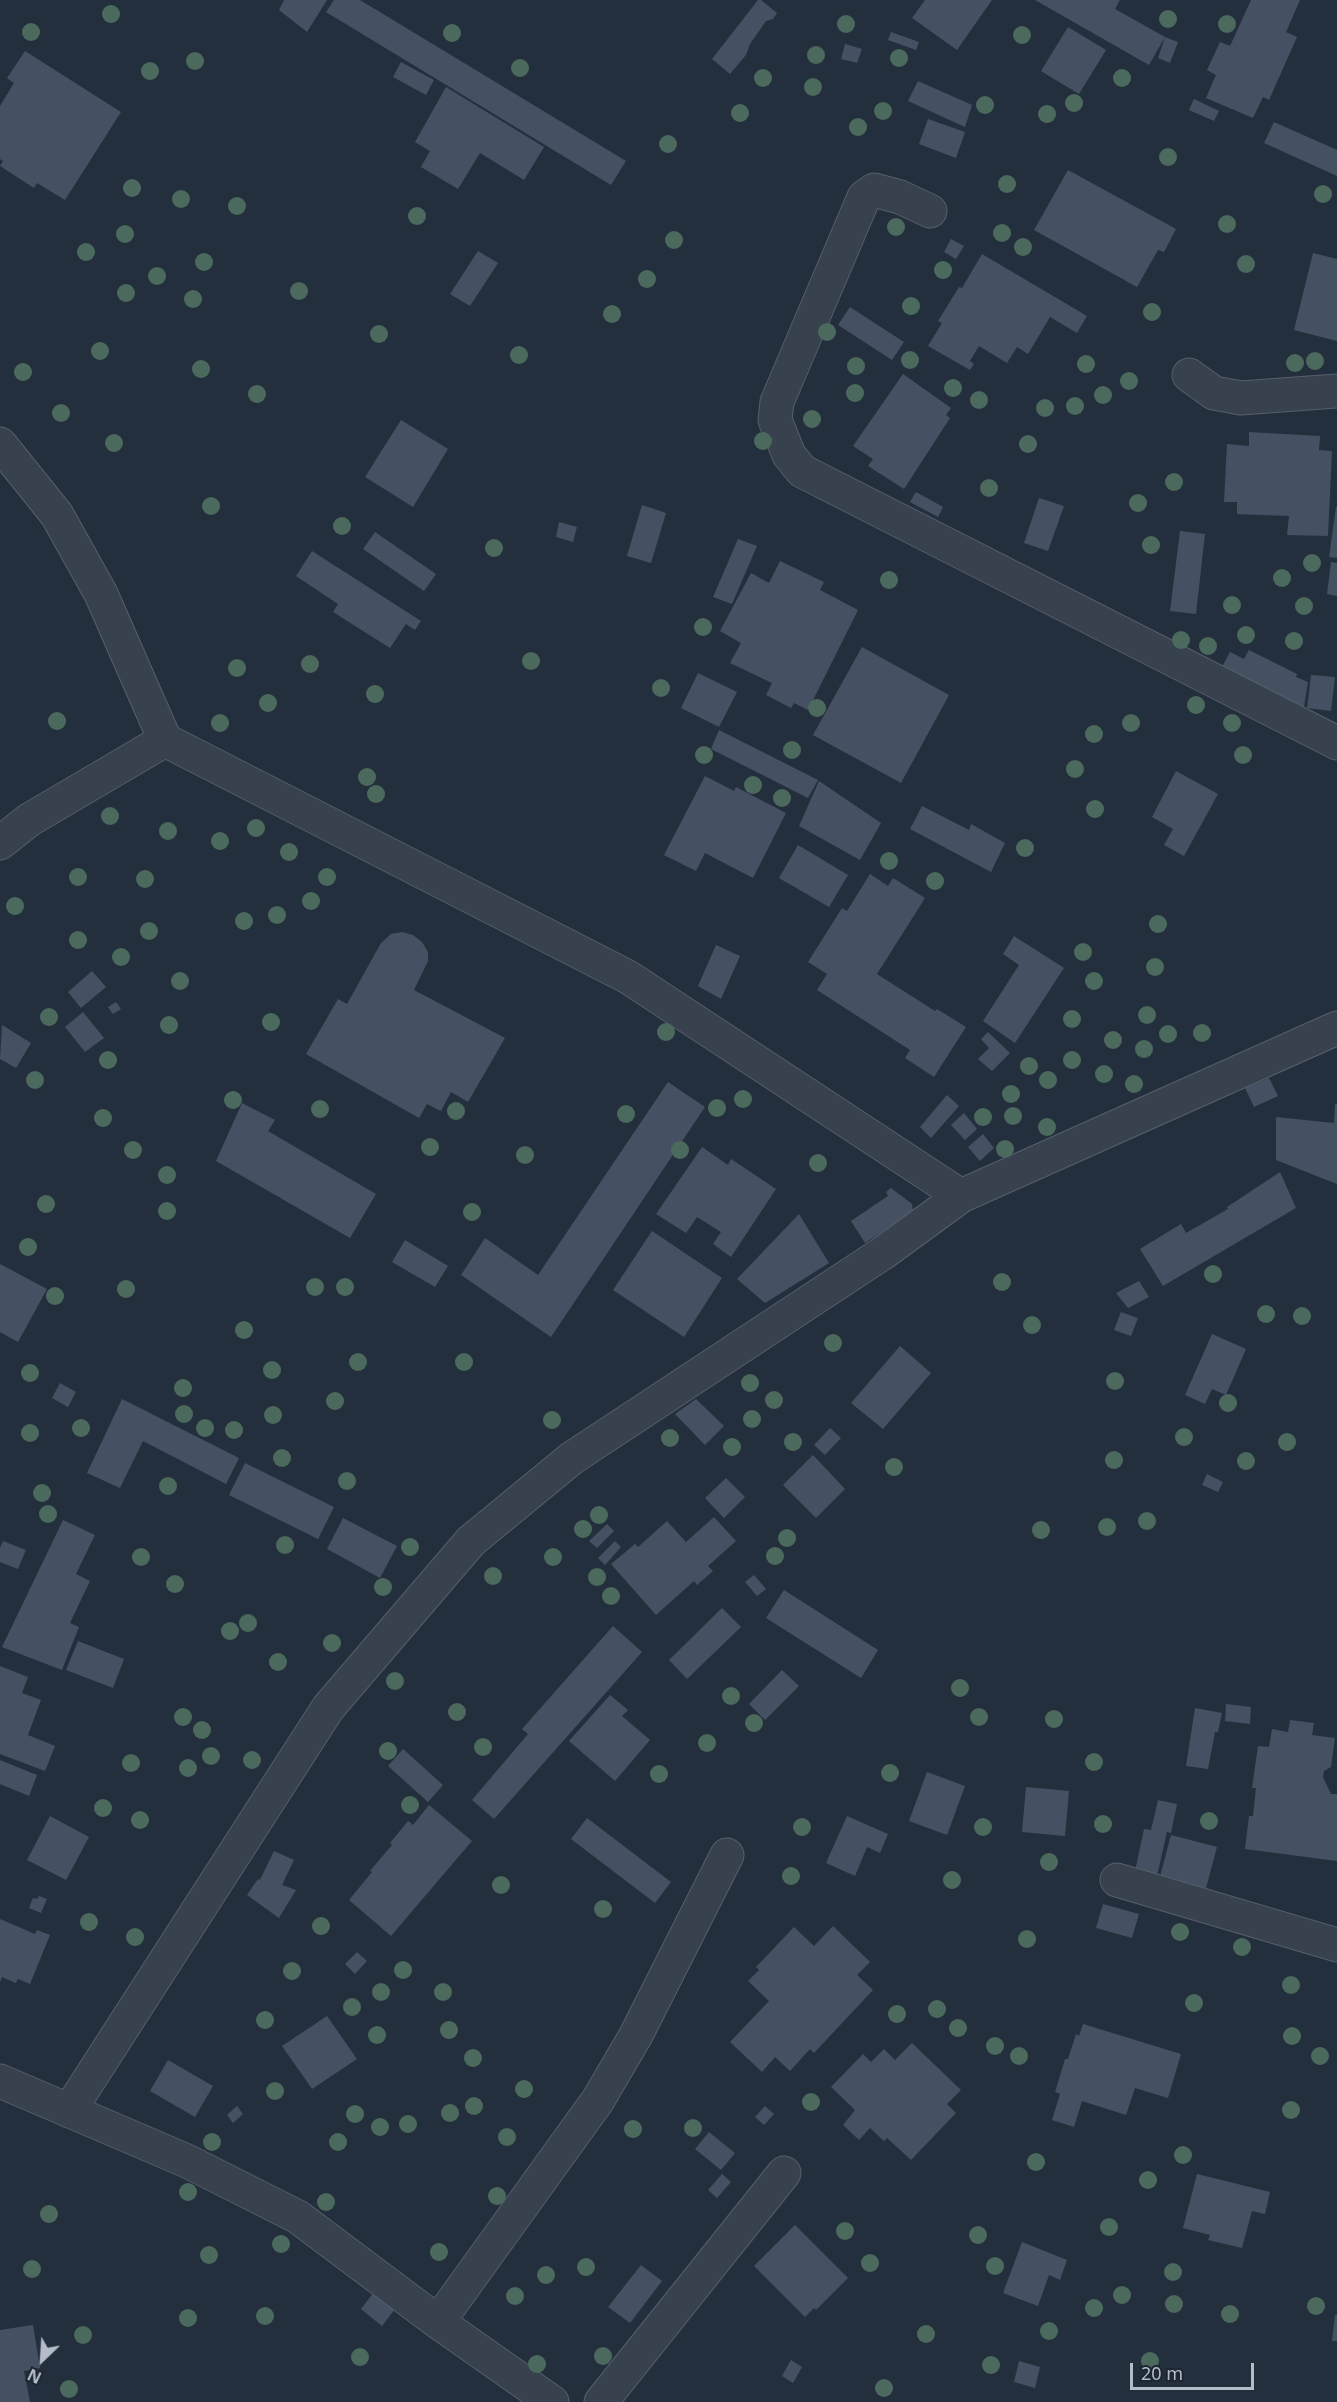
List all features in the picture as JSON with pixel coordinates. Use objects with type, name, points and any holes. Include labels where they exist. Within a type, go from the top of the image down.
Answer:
[{"type":"street","points":[[930,211],[900,197],[874,190],[864,197],[777,402],[776,420],[789,454],[802,471],[1337,743]]},
{"type":"street","points":[[1189,375],[1214,393],[1241,398],[1337,391]]},
{"type":"street","points":[[0,444],[57,515],[101,594],[165,740],[628,977],[961,1196]]},
{"type":"street","points":[[0,843],[29,820],[165,740]]},
{"type":"street","points":[[69,2111],[328,1708],[471,1541],[572,1458],[883,1253],[961,1196],[1337,1028]]},
{"type":"street","points":[[438,2322],[598,2100],[636,2035],[727,1855]]},
{"type":"street","points":[[1117,1880],[1337,1946]]},
{"type":"street","points":[[0,2081],[187,2161],[298,2217],[438,2322],[552,2402]]},
{"type":"street","points":[[601,2402],[784,2173]]},
{"type":"building","points":[[284,0],[327,0],[307,32],[279,10]]},
{"type":"building","points":[[334,0],[360,0],[626,161],[611,185],[326,12]]},
{"type":"building","points":[[758,0],[777,13],[773,19],[766,21],[750,44],[746,55],[730,74],[712,59]]},
{"type":"building","points":[[925,0],[992,0],[957,50],[912,18]]},
{"type":"building","points":[[1035,0],[1120,0],[1115,9],[1165,37],[1149,65]]},
{"type":"building","points":[[1251,0],[1300,0],[1286,32],[1297,37],[1269,100],[1263,97],[1253,118],[1206,98],[1216,75],[1207,70],[1220,42],[1230,46]]},
{"type":"building","points":[[1068,27],[1106,50],[1079,94],[1041,71]]},
{"type":"building","points":[[891,32],[919,42],[916,50],[888,40]]},
{"type":"building","points":[[1165,37],[1178,42],[1170,63],[1158,58]]},
{"type":"building","points":[[845,44],[862,49],[857,63],[841,59]]},
{"type":"building","points":[[25,51],[121,112],[65,200],[37,183],[34,188],[0,166],[3,161],[0,159],[0,106],[14,83],[7,78]]},
{"type":"building","points":[[401,62],[434,80],[426,95],[393,77]]},
{"type":"building","points":[[918,81],[972,105],[965,127],[908,101]]},
{"type":"building","points":[[446,87],[544,147],[524,180],[480,153],[458,189],[421,167],[430,151],[415,142]]},
{"type":"building","points":[[1194,99],[1219,111],[1214,121],[1189,110]]},
{"type":"building","points":[[928,119],[965,132],[956,158],[919,144]]},
{"type":"building","points":[[1274,122],[1337,150],[1337,176],[1264,143]]},
{"type":"building","points":[[1068,170],[1176,229],[1164,252],[1158,250],[1137,287],[1034,230]]},
{"type":"building","points":[[951,239],[964,246],[956,259],[944,252]]},
{"type":"building","points":[[478,251],[498,263],[470,306],[450,294]]},
{"type":"building","points":[[1313,253],[1337,259],[1337,341],[1294,330]]},
{"type":"building","points":[[982,254],[1087,316],[1077,333],[1050,317],[1028,354],[1017,347],[1007,363],[979,346],[970,361],[974,364],[970,370],[928,346],[942,323],[938,321],[959,287],[962,288]]},
{"type":"building","points":[[850,307],[904,342],[892,360],[838,325]]},
{"type":"building","points":[[903,374],[951,408],[946,415],[950,418],[904,489],[868,466],[873,459],[853,446]]},
{"type":"building","points":[[401,420],[448,449],[413,507],[365,477]]},
{"type":"building","points":[[1249,432],[1320,436],[1319,450],[1332,451],[1328,536],[1287,535],[1289,516],[1237,514],[1237,502],[1224,502],[1227,444],[1249,446]]},
{"type":"building","points":[[916,492],[943,507],[938,517],[910,502]]},
{"type":"building","points":[[1039,498],[1064,506],[1048,551],[1024,543]]},
{"type":"building","points":[[642,505],[666,513],[651,563],[627,556]]},
{"type":"building","points":[[1337,507],[1337,558],[1329,557]]},
{"type":"building","points":[[559,522],[577,527],[573,542],[556,537]]},
{"type":"building","points":[[1180,531],[1205,534],[1196,614],[1170,611]]},
{"type":"building","points":[[375,532],[436,574],[424,591],[363,549]]},
{"type":"building","points":[[738,539],[757,546],[732,604],[713,597]]},
{"type":"building","points":[[312,551],[421,621],[415,630],[406,624],[390,648],[333,612],[338,604],[296,576]]},
{"type":"building","points":[[780,561],[824,582],[820,590],[858,610],[808,710],[794,703],[791,708],[766,695],[772,683],[730,663],[741,643],[720,631],[751,573],[769,583]]},
{"type":"building","points":[[1331,562],[1337,563],[1337,596],[1327,594]]},
{"type":"building","points":[[862,647],[949,695],[901,783],[813,735]]},
{"type":"building","points":[[1249,650],[1308,682],[1304,707],[1222,667],[1230,652],[1244,659]]},
{"type":"building","points":[[698,673],[737,692],[719,727],[681,708]]},
{"type":"building","points":[[1311,675],[1335,677],[1331,711],[1307,708]]},
{"type":"building","points":[[719,730],[818,780],[808,798],[711,749]]},
{"type":"building","points":[[1176,771],[1218,794],[1184,856],[1164,845],[1173,829],[1152,817]]},
{"type":"building","points":[[705,776],[734,791],[736,787],[786,813],[753,878],[705,853],[696,871],[664,855]]},
{"type":"building","points":[[819,781],[881,823],[860,860],[799,826]]},
{"type":"building","points":[[922,806],[969,830],[971,824],[1005,843],[991,872],[910,829]]},
{"type":"building","points":[[798,845],[848,875],[829,907],[779,878]]},
{"type":"building","points":[[870,874],[888,886],[893,878],[925,898],[877,974],[935,1011],[937,1009],[966,1027],[934,1077],[905,1058],[910,1050],[817,990],[827,974],[808,962],[842,908],[847,911]]},
{"type":"building","points":[[402,932],[413,935],[422,942],[428,952],[428,961],[414,990],[505,1038],[468,1102],[451,1092],[441,1111],[427,1104],[419,1118],[306,1054],[338,999],[347,1004],[381,943],[391,934]]},
{"type":"building","points":[[1014,936],[1064,968],[1015,1043],[983,1021],[1019,965],[1003,954]]},
{"type":"building","points":[[716,945],[740,956],[721,999],[698,986]]},
{"type":"building","points":[[92,971],[106,987],[81,1008],[68,992]]},
{"type":"building","points":[[116,1002],[121,1009],[113,1014],[108,1007]]},
{"type":"building","points":[[83,1012],[104,1038],[85,1052],[65,1027]]},
{"type":"building","points":[[2,1025],[31,1043],[16,1068],[0,1059]]},
{"type":"building","points":[[988,1032],[1010,1053],[992,1071],[978,1059],[989,1048],[981,1039]]},
{"type":"building","points":[[1269,1078],[1278,1096],[1254,1107],[1245,1088]]},
{"type":"building","points":[[668,1082],[705,1107],[551,1337],[461,1275],[485,1238],[538,1275]]},
{"type":"building","points":[[947,1095],[959,1106],[931,1138],[920,1127]]},
{"type":"building","points":[[242,1103],[275,1120],[268,1131],[376,1194],[350,1238],[216,1161]]},
{"type":"building","points":[[1335,1104],[1337,1104],[1337,1184],[1276,1160],[1276,1117],[1334,1123]]},
{"type":"building","points":[[964,1113],[977,1129],[965,1140],[951,1125]]},
{"type":"building","points":[[983,1134],[994,1148],[980,1161],[968,1147]]},
{"type":"building","points":[[702,1147],[728,1165],[731,1159],[776,1189],[731,1257],[713,1244],[721,1232],[697,1217],[686,1233],[656,1214]]},
{"type":"building","points":[[1280,1172],[1296,1208],[1163,1286],[1140,1249],[1181,1224],[1186,1233],[1228,1209],[1227,1207]]},
{"type":"building","points":[[891,1188],[912,1204],[913,1212],[865,1243],[851,1221],[888,1196],[886,1192]]},
{"type":"building","points":[[799,1214],[829,1263],[765,1303],[737,1279]]},
{"type":"building","points":[[652,1231],[722,1278],[684,1337],[613,1290]]},
{"type":"building","points":[[405,1240],[448,1266],[435,1287],[392,1262]]},
{"type":"building","points":[[0,1264],[47,1289],[18,1342],[0,1332]]},
{"type":"building","points":[[1139,1281],[1149,1297],[1128,1308],[1116,1293]]},
{"type":"building","points":[[1121,1312],[1138,1318],[1131,1336],[1114,1330]]},
{"type":"building","points":[[1212,1334],[1246,1349],[1226,1395],[1212,1389],[1205,1404],[1185,1395]]},
{"type":"building","points":[[900,1346],[931,1373],[883,1429],[851,1403]]},
{"type":"building","points":[[60,1383],[76,1392],[68,1407],[52,1398]]},
{"type":"building","points":[[122,1399],[239,1458],[226,1484],[143,1441],[120,1488],[87,1473]]},
{"type":"building","points":[[696,1399],[724,1426],[705,1445],[675,1414]]},
{"type":"building","points":[[830,1428],[841,1438],[825,1455],[814,1445]]},
{"type":"building","points":[[813,1455],[845,1489],[816,1518],[783,1485]]},
{"type":"building","points":[[245,1463],[334,1507],[318,1539],[229,1495]]},
{"type":"building","points":[[1207,1474],[1223,1482],[1218,1492],[1202,1485]]},
{"type":"building","points":[[726,1478],[745,1497],[724,1518],[705,1498]]},
{"type":"building","points":[[714,1517],[736,1541],[708,1566],[713,1571],[697,1585],[694,1581],[656,1615],[611,1564],[635,1544],[638,1547],[667,1521],[686,1542]]},
{"type":"building","points":[[343,1518],[397,1546],[380,1578],[327,1549]]},
{"type":"building","points":[[63,1520],[95,1535],[76,1574],[90,1581],[70,1623],[79,1627],[62,1670],[2,1647]]},
{"type":"building","points":[[607,1524],[614,1531],[597,1548],[589,1541]]},
{"type":"building","points":[[3,1541],[26,1550],[18,1569],[0,1562],[0,1548]]},
{"type":"building","points":[[615,1541],[621,1547],[605,1565],[598,1558]]},
{"type":"building","points":[[754,1575],[766,1589],[757,1596],[745,1582]]},
{"type":"building","points":[[784,1590],[878,1650],[861,1678],[766,1618]]},
{"type":"building","points":[[722,1608],[741,1627],[687,1679],[669,1660]]},
{"type":"building","points":[[613,1626],[642,1652],[494,1819],[472,1800],[528,1734],[522,1729]]},
{"type":"building","points":[[78,1641],[124,1659],[113,1688],[66,1670]]},
{"type":"building","points":[[0,1666],[28,1677],[22,1693],[41,1700],[28,1735],[55,1746],[45,1771],[0,1754]]},
{"type":"building","points":[[782,1670],[799,1686],[765,1720],[749,1704]]},
{"type":"building","points":[[610,1695],[628,1710],[622,1716],[650,1740],[615,1781],[569,1741]]},
{"type":"building","points":[[1226,1704],[1251,1707],[1250,1724],[1225,1721]]},
{"type":"building","points":[[1195,1708],[1222,1713],[1218,1732],[1215,1732],[1208,1769],[1186,1766]]},
{"type":"building","points":[[1290,1720],[1314,1723],[1312,1735],[1335,1738],[1331,1767],[1324,1771],[1323,1777],[1331,1794],[1337,1794],[1337,1861],[1245,1849],[1249,1816],[1253,1816],[1256,1788],[1252,1788],[1258,1746],[1269,1747],[1272,1729],[1288,1732]]},
{"type":"building","points":[[403,1749],[443,1785],[428,1802],[388,1766]]},
{"type":"building","points":[[0,1760],[37,1775],[29,1796],[0,1784]]},
{"type":"building","points":[[927,1772],[965,1786],[947,1835],[909,1821]]},
{"type":"building","points":[[1026,1787],[1069,1791],[1065,1836],[1022,1832]]},
{"type":"building","points":[[1158,1800],[1177,1804],[1171,1833],[1167,1832],[1157,1876],[1135,1871],[1144,1829],[1151,1830]]},
{"type":"building","points":[[429,1805],[472,1841],[391,1936],[349,1900],[408,1821],[413,1825]]},
{"type":"building","points":[[50,1816],[89,1837],[66,1880],[27,1860]]},
{"type":"building","points":[[847,1816],[888,1834],[880,1853],[867,1847],[855,1876],[826,1863]]},
{"type":"building","points":[[587,1818],[671,1882],[655,1903],[571,1839]]},
{"type":"building","points":[[1171,1835],[1217,1847],[1205,1892],[1159,1880]]},
{"type":"building","points":[[274,1851],[294,1860],[282,1885],[296,1890],[279,1918],[247,1895],[258,1879],[260,1880]]},
{"type":"building","points":[[39,1896],[47,1899],[41,1913],[29,1908],[33,1898],[37,1899]]},
{"type":"building","points":[[1103,1904],[1139,1914],[1132,1938],[1096,1928]]},
{"type":"building","points":[[0,1919],[35,1934],[37,1930],[50,1935],[30,1984],[18,1979],[16,1983],[2,1977],[0,1982]]},
{"type":"building","points":[[833,1926],[870,1962],[857,1975],[873,1990],[814,2053],[810,2049],[790,2071],[775,2057],[762,2072],[730,2042],[769,2001],[748,1981],[759,1970],[756,1967],[794,1927],[814,1946]]},
{"type":"building","points":[[357,1952],[367,1961],[355,1974],[345,1964]]},
{"type":"building","points":[[327,2016],[357,2059],[312,2089],[282,2046]]},
{"type":"building","points":[[1083,2024],[1181,2054],[1168,2098],[1135,2088],[1126,2115],[1082,2101],[1074,2127],[1052,2120],[1060,2094],[1055,2092],[1065,2059],[1068,2059],[1076,2034],[1079,2036]]},
{"type":"building","points":[[912,2043],[961,2090],[947,2104],[956,2113],[911,2160],[887,2138],[884,2141],[870,2128],[859,2140],[843,2125],[855,2110],[831,2087],[863,2054],[871,2062],[884,2049],[895,2060]]},
{"type":"building","points":[[168,2060],[213,2086],[195,2117],[150,2091]]},
{"type":"building","points":[[237,2106],[243,2114],[233,2123],[227,2115]]},
{"type":"building","points":[[765,2106],[774,2114],[764,2125],[755,2117]]},
{"type":"building","points":[[709,2132],[735,2153],[721,2170],[695,2149]]},
{"type":"building","points":[[722,2174],[731,2182],[717,2198],[708,2190]]},
{"type":"building","points":[[1197,2174],[1270,2192],[1265,2214],[1252,2211],[1242,2248],[1208,2240],[1210,2235],[1183,2228]]},
{"type":"building","points":[[795,2225],[848,2278],[816,2310],[814,2308],[805,2317],[754,2266]]},
{"type":"building","points":[[1022,2242],[1067,2260],[1060,2280],[1049,2275],[1038,2306],[1003,2293]]},
{"type":"building","points":[[641,2265],[662,2281],[630,2323],[608,2307]]},
{"type":"building","points":[[374,2292],[395,2309],[382,2326],[361,2309]]},
{"type":"building","points":[[1335,2315],[1337,2315],[1337,2341],[1332,2341]]},
{"type":"building","points":[[33,2325],[40,2368],[24,2371],[30,2402],[0,2402],[0,2330]]},
{"type":"building","points":[[791,2360],[802,2367],[793,2383],[782,2376]]},
{"type":"building","points":[[1019,2361],[1040,2367],[1035,2388],[1014,2382]]}]
